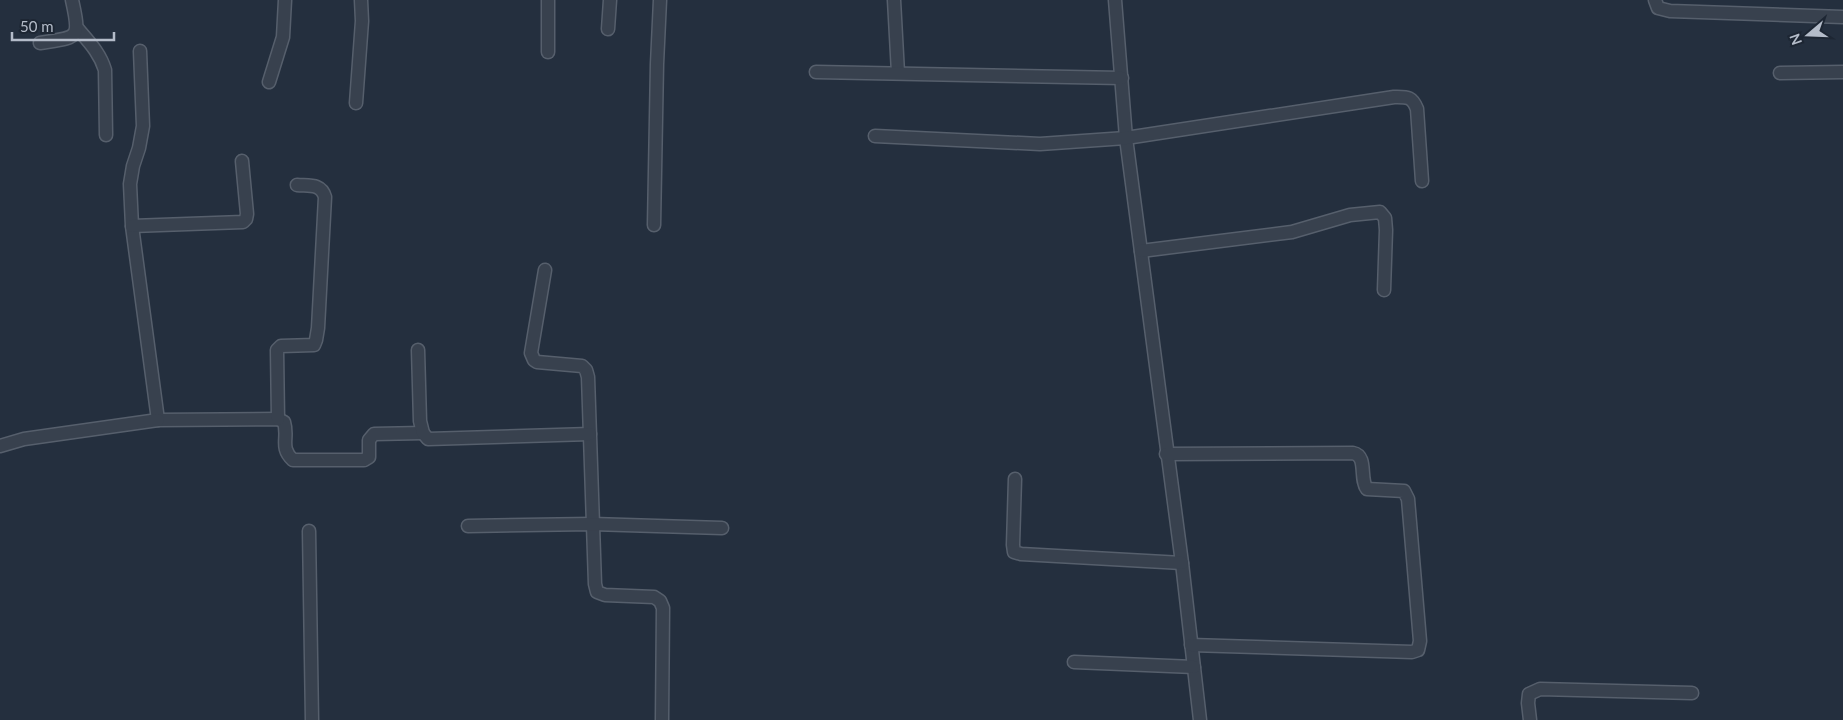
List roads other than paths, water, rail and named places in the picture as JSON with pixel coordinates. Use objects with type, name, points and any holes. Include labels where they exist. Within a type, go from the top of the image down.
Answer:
[{"type":"street","points":[[72,0],[77,28],[95,49],[102,62],[104,70],[106,134]]},
{"type":"street","points":[[269,82],[282,37],[285,0]]},
{"type":"street","points":[[356,103],[362,21],[361,0]]},
{"type":"street","points":[[548,0],[548,52]]},
{"type":"street","points":[[608,29],[610,0]]},
{"type":"street","points":[[654,225],[660,0]]},
{"type":"street","points":[[894,0],[898,73]]},
{"type":"street","points":[[1115,0],[1126,138],[1166,454],[1182,563],[1200,720]]},
{"type":"street","points":[[1655,0],[1658,8],[1670,11],[1843,18]]},
{"type":"street","points":[[40,43],[69,38],[77,28]]},
{"type":"street","points":[[140,51],[143,126],[130,184],[132,226],[158,420]]},
{"type":"street","points":[[816,72],[1122,78]]},
{"type":"street","points":[[1780,73],[1843,72]]},
{"type":"street","points":[[875,136],[1040,144],[1126,138],[1394,97],[1407,97],[1414,102],[1417,109],[1422,181]]},
{"type":"street","points":[[132,226],[243,222],[246,220],[247,214],[242,161]]},
{"type":"street","points":[[278,419],[277,350],[281,346],[314,345],[318,328],[325,197],[323,191],[318,186],[297,185]]},
{"type":"street","points":[[1141,251],[1292,232],[1350,215],[1380,212],[1385,218],[1386,230],[1384,290]]},
{"type":"street","points":[[545,270],[532,353],[534,360],[537,362],[582,366],[586,370],[588,377],[595,584],[597,592],[605,595],[654,597],[660,601],[663,608],[662,720]]},
{"type":"street","points":[[418,350],[420,421],[423,433],[428,438],[590,434]]},
{"type":"street","points":[[0,446],[24,439],[158,420],[278,419],[284,422],[286,454],[293,460],[364,460],[368,457],[369,440],[374,434],[423,433]]},
{"type":"street","points":[[1166,454],[1353,452],[1361,458],[1363,481],[1367,489],[1404,491],[1408,499],[1420,641],[1418,650],[1412,652],[1191,645]]},
{"type":"street","points":[[1015,479],[1012,545],[1014,552],[1182,563]]},
{"type":"street","points":[[468,526],[592,524],[722,528]]},
{"type":"street","points":[[309,531],[312,720]]},
{"type":"street","points":[[1074,662],[1194,667]]},
{"type":"street","points":[[1530,720],[1529,694],[1540,689],[1692,693]]}]
